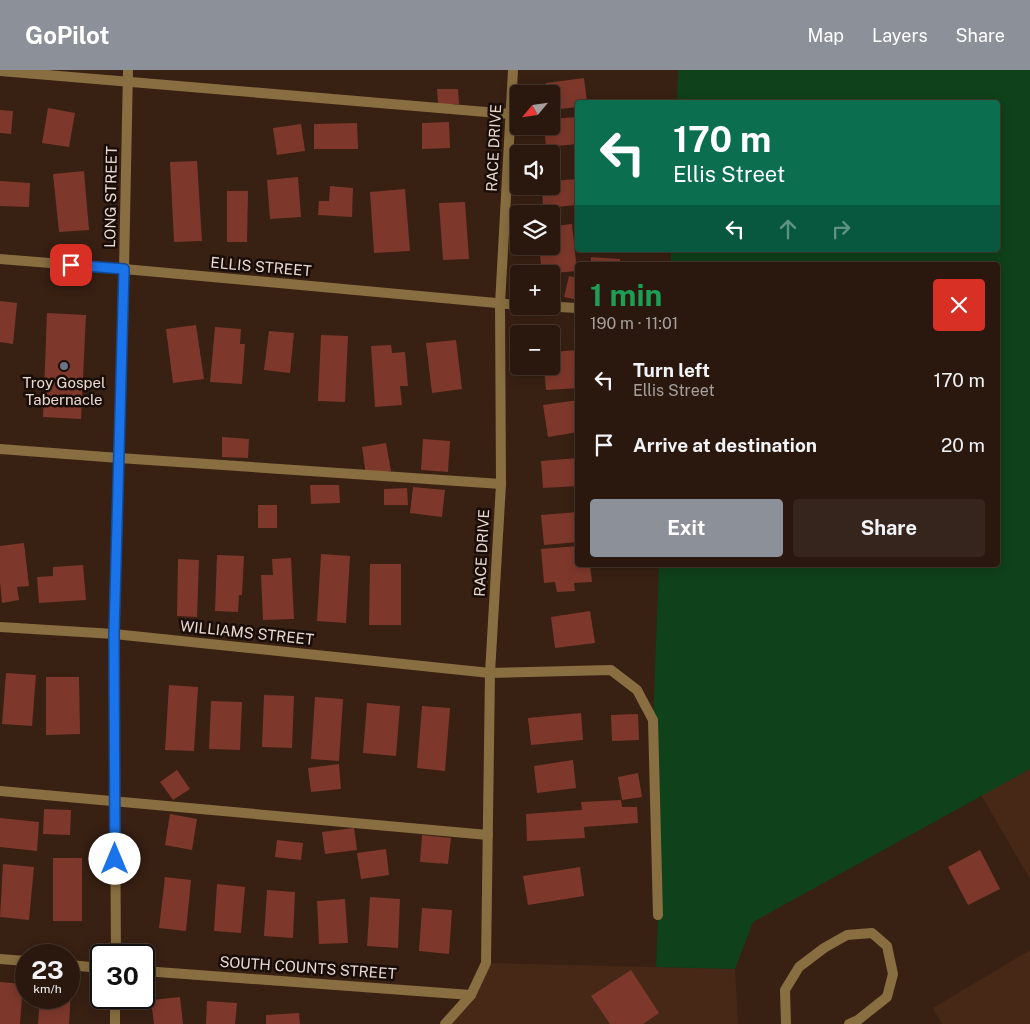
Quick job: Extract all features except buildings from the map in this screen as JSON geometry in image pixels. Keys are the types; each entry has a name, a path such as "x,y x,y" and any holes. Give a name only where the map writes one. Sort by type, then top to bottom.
{"street":[{"name":"LONG STREET","path":"116,944 114,634 128,70"},
{"name":"RACE DRIVE","path":"512,70 512,85"},
{"path":"0,71 510,114"},
{"name":"RACE DRIVE","path":"445,1024 471,995 486,963 490,673 501,484 500,304 510,131"},
{"name":"ELLIS STREET","path":"0,259 510,305"},
{"path":"560,307 575,308"},
{"path":"0,449 501,484"},
{"name":"WILLIAMS STREET","path":"0,627 114,634 490,673 611,670 637,690 653,720 658,915"},
{"path":"0,791 488,835"},
{"path":"786,1024 785,990 799,967 824,948 847,935 872,933 886,946 894,974 887,997 858,1020 849,1024"},
{"path":"0,959 15,960"},
{"name":"SOUTH COUNTS STREET","path":"155,972 471,995"},
{"path":"114,1024 115,1009"}],"shaded area":[{"path":"1030,769 1030,879 981,795"},
{"path":"1030,950 1030,1024 942,1024 933,1008"},
{"path":"486,963 735,969 738,1024 445,1024"}],"green space":[{"path":"678,70 1030,70 1030,769 753,922 735,969 656,967 658,915 653,720 659,567 1000,567 1000,262 671,262 671,252 1000,252 1000,100 677,100"}],"place":[{"name":"Troy Gospel Tabernacle","path":"64,366"}],"route":[{"path":"71,265 124,269 114,634 115,859"}]}
